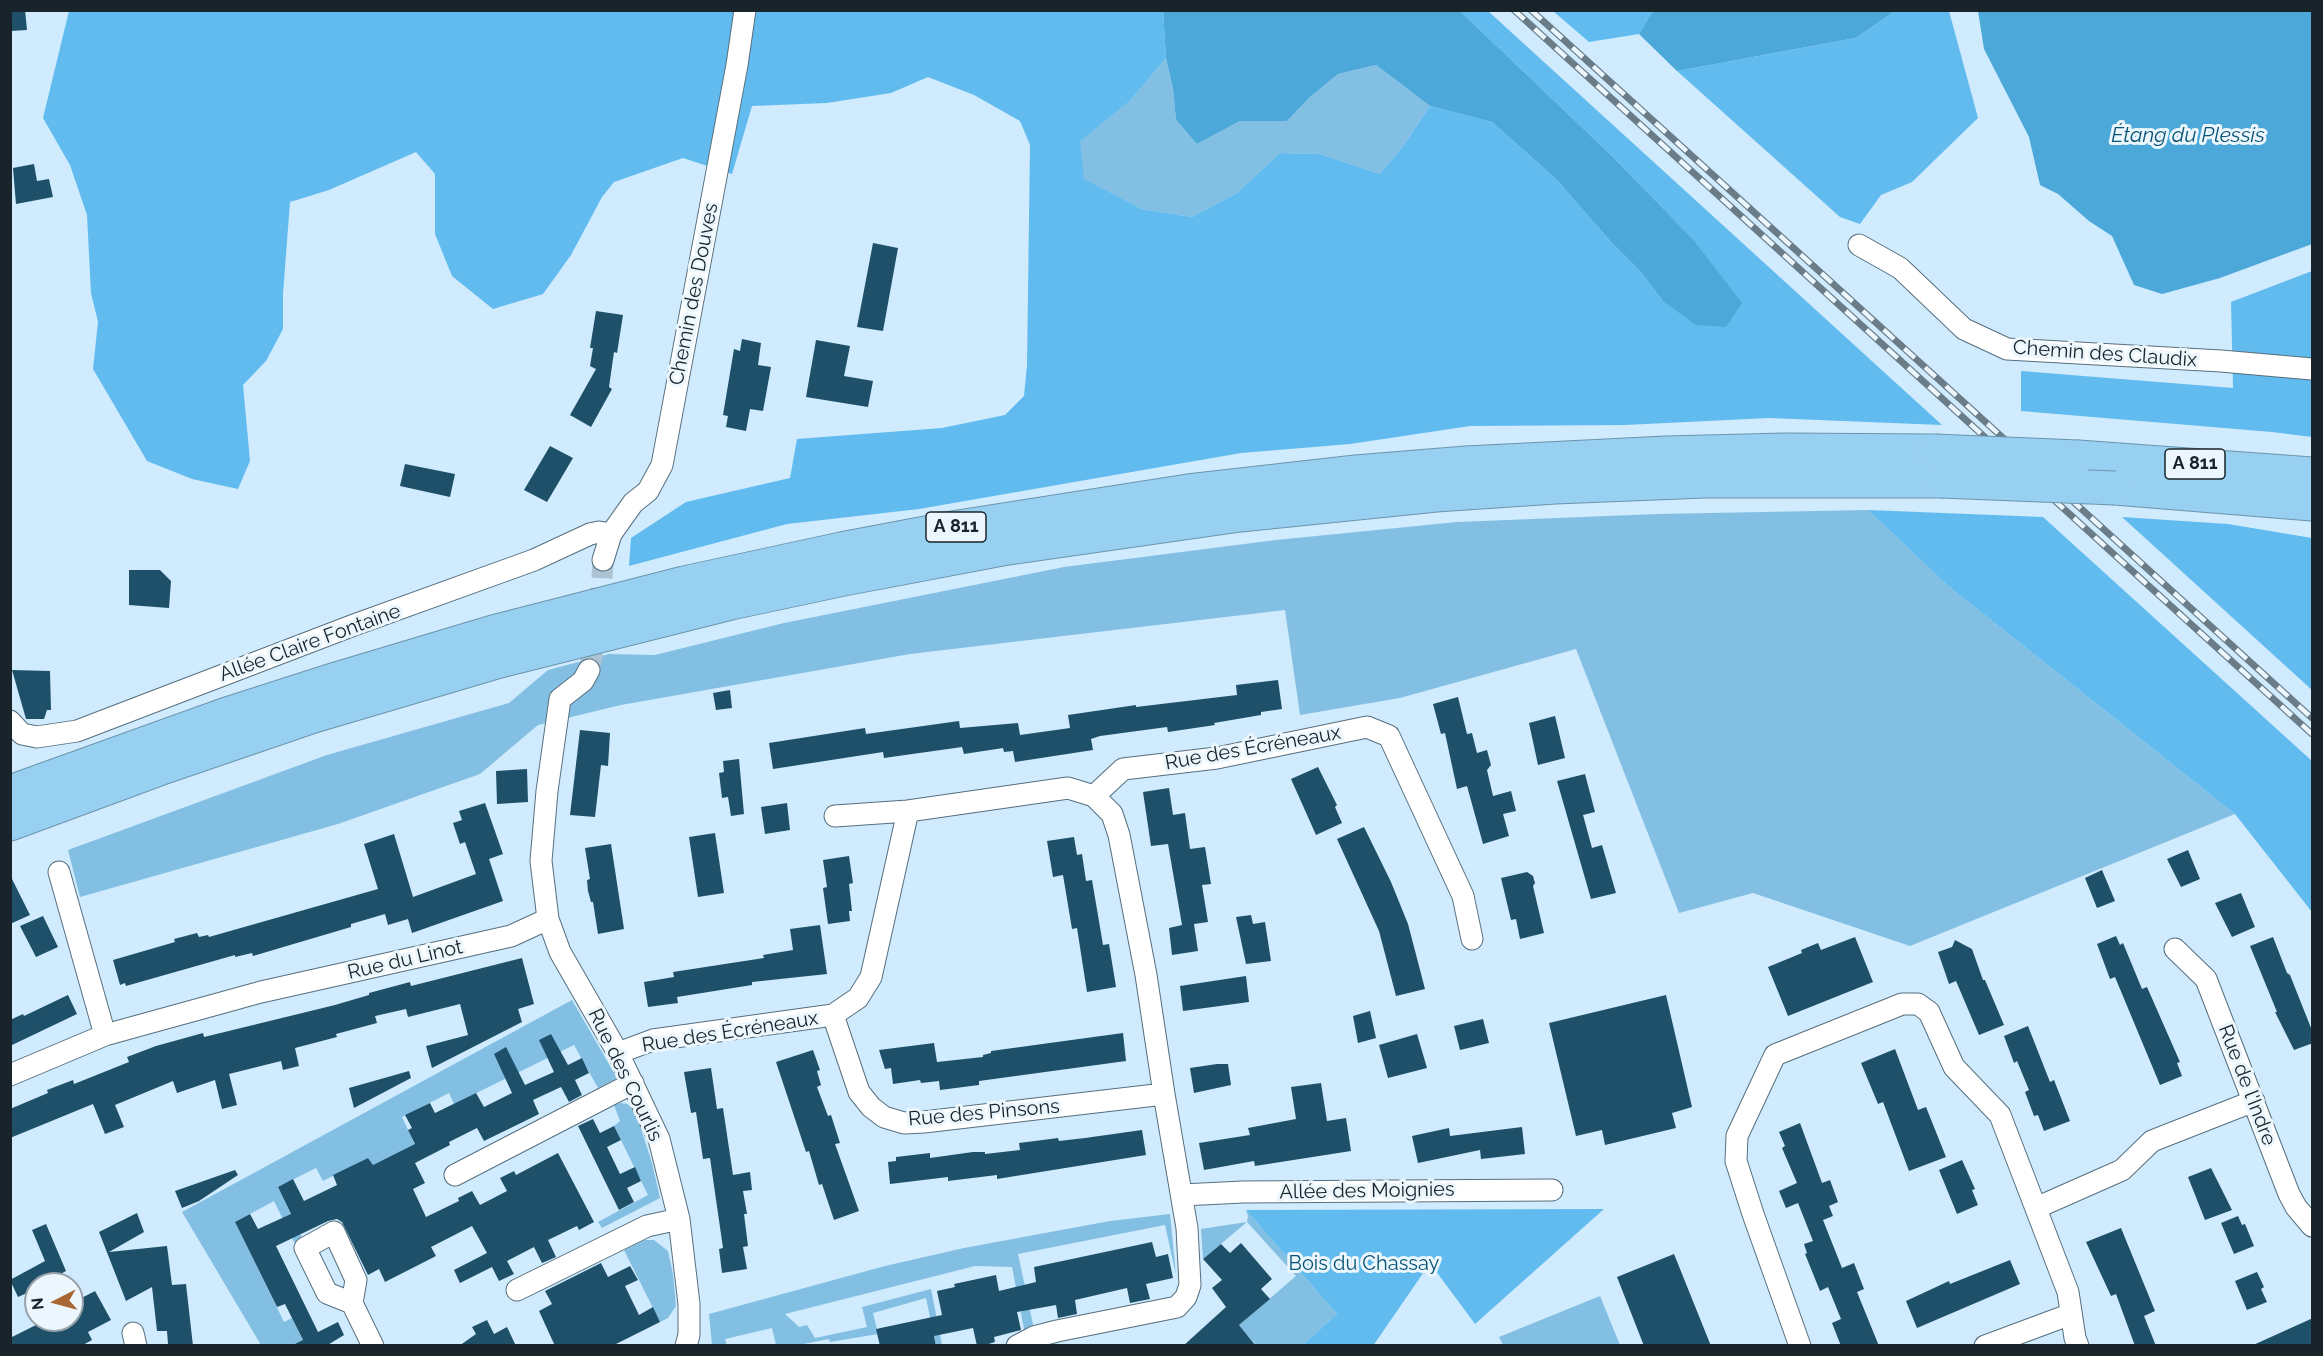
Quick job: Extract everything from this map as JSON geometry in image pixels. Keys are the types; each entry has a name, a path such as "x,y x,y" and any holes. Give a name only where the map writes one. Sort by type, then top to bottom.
{"highway":[{"name":"A 811","path":"10,792 234,712 333,680 493,632 695,580 952,528 1188,491 1356,472 1466,463 1666,453 1785,450 2115,488 2313,504"},
{"name":"A 811","path":"10,824 159,769 304,720 500,661 731,603 980,553 1209,519 1436,495 1555,487 1705,482 2078,457 2313,474"}],"street":[{"name":"Chemin des Douves","path":"603,560 611,534 633,503 648,491 662,465 737,65 745,10"},
{"name":"Chemin des Claudix","path":"1859,245 1900,268 1964,329 2007,350 2221,361 2313,369"},
{"name":"Allée Claire Fontaine","path":"10,721 22,734 37,737 77,731 354,625 534,560 590,534 599,532 611,534"},
{"path":"548,919 541,861 547,791 560,699 583,681 589,670"},
{"name":"Rue des Écréneaux","path":"1094,796 1123,769 1217,758 1367,727 1389,736 1462,896 1472,939"},
{"path":"835,816 908,811 1068,788 1094,796 1112,814 1119,835 1146,975 1187,1228 1190,1285 1186,1297 1177,1307 1057,1331 1034,1337 1017,1346"},
{"name":"Rue des Écréneaux","path":"618,1053 653,1040 834,1015 858,998 870,977 908,811"},
{"path":"59,872 105,1035"},
{"name":"Rue du Linot","path":"10,1075 105,1035 261,992 511,936 548,919"},
{"name":"Rue des Courlis","path":"548,919 560,952 618,1053 659,1139 679,1219 688,1304 689,1335 686,1346"},
{"name":"Rue de l'Indre","path":"2175,948 2206,979 2289,1194 2296,1207 2313,1226"},
{"path":"1800,1346 1736,1161 1737,1136 1775,1054 1902,1004 1918,1004 1929,1012 1954,1067 2000,1115 2068,1292 2078,1346"},
{"name":"Rue des Pinsons","path":"834,1015 859,1092 871,1107 884,1116 904,1123 1164,1094"},
{"path":"455,1175 633,1083"},
{"path":"2036,1208 2122,1170 2152,1141 2254,1101"},
{"name":"Allée des Moignies","path":"1182,1195 1243,1192 1552,1190"},
{"path":"517,1290 647,1226 679,1219"},
{"path":"352,1302 373,1346"},
{"path":"1985,1346 2071,1314"}],"shaded area":[{"path":"1166,58 1173,89 1176,120 1197,144 1240,121 1287,121 1310,97 1338,74 1376,65 1430,106 1404,145 1380,174 1320,154 1280,153 1237,193 1192,217 1142,209 1083,179 1079,141 1130,101"},
{"path":"1868,510 1947,585 2235,814 1910,946 1753,893 1679,913 1576,649 1400,698 1300,715 1285,610 910,654 621,705 538,725 480,774 338,824 80,897 68,850 327,755 509,703 548,670 609,654 655,655 784,623 1064,567 1276,540 1457,522 1658,514"},
{"path":"572,1000 617,1078 598,1088 574,1045 454,1104 449,1093 402,1117 415,1145 373,1165 368,1158 323,1181 316,1168 278,1187 302,1238 294,1242 274,1201 235,1222 284,1322 292,1318 305,1345 261,1345 182,1212"},
{"path":"628,1104 637,1116 660,1198 602,1228 598,1222 648,1195 614,1126 620,1121 614,1105"},
{"path":"1246,1210 1337,1314 1303,1345 1256,1345 1239,1325 1296,1276 1247,1222"},
{"path":"1170,1214 1176,1275 1165,1225 1018,1254 1034,1329 1024,1329 1012,1267 975,1266 785,1314 799,1327 807,1325 815,1338 867,1327 862,1307 931,1289 942,1345 936,1345 926,1298 873,1313 878,1334 830,1342 829,1339 798,1345 776,1345 772,1328 725,1339 727,1345 712,1345 709,1314 885,1266 964,1248 1110,1221"},
{"path":"1247,1222 1203,1259 1201,1229"},
{"path":"645,1240 654,1240 668,1251 673,1274 676,1306 668,1318 660,1322 624,1250"},
{"path":"1600,1296 1620,1345 1503,1345 1499,1337"}],"green space":[{"path":"69,11 1163,11 1166,58 1130,101 1080,141 1084,179 1142,209 1192,217 1237,193 1280,153 1320,154 1380,174 1404,145 1430,106 1492,122 1557,180 1611,242 1640,271 1663,301 1691,237 1613,157 1460,11 1488,11 1942,425 1769,418 1625,425 1470,426 1350,444 1241,453 919,509 787,524 629,566 631,538 686,502 790,478 797,439 942,428 1005,415 1024,396 1027,365 1030,145 1020,121 974,95 928,77 891,93 827,103 752,106 732,174 683,158 614,182 602,197 571,255 543,294 493,309 452,276 435,234 435,174 416,152 329,190 290,202 283,294 283,329 266,361 243,385 250,461 238,489 192,479 147,461 93,369 98,322 91,293 87,215 70,165 43,118"},
{"path":"1553,11 1654,11 1639,34 1589,42"},
{"path":"1895,11 1949,11 1978,118 1912,182 1881,195 1860,224 1840,217 1677,71 1856,38"},
{"path":"2312,271 2312,437 2021,411 2021,371 2233,388 2231,302"},
{"path":"1868,510 2043,517 2312,761 2312,912 2235,814 1947,585"},
{"path":"2122,517 2228,524 2312,538 2312,690"},
{"name":"Bois du Chassay","path":"1604,1209 1475,1324 1430,1263 1373,1346 1303,1345 1337,1314 1246,1210"}],"water":[{"path":"1654,10 1895,11 1856,38 1677,71 1639,34"},
{"path":"1163,11 1460,11 1613,157 1691,237 1742,303 1726,327 1696,325 1663,301 1640,271 1611,242 1557,180 1492,122 1430,106 1376,65 1338,74 1310,97 1287,121 1240,121 1197,144 1176,120 1173,89 1166,58"},
{"name":"Étang du Plessis","path":"1978,11 2312,11 2312,244 2220,278 2162,294 2134,285 2112,236 2089,221 2058,194 2040,185 2029,137 1984,49"}],"building":[{"path":"10,10 25,10 27,30 10,31"},
{"path":"34,164 37,181 49,179 53,197 16,204 13,168"},
{"path":"873,243 898,248 883,331 857,327"},
{"path":"596,311 623,315 617,353 614,352 609,387 612,389 591,427 570,415 596,369 590,366 593,348 590,348"},
{"path":"742,339 761,343 758,365 771,367 763,411 750,409 746,431 726,427 728,416 723,415 734,349 740,351"},
{"path":"816,340 850,346 844,376 873,381 868,407 806,397"},
{"path":"550,446 573,458 547,502 524,490"},
{"path":"405,464 455,474 450,497 400,486"},
{"path":"129,570 160,570 171,581 169,608 129,605"},
{"path":"12,670 50,671 51,710 47,710 44,719 26,719"},
{"path":"1278,680 1282,709 1214,723 1215,725 1168,732 1167,727 1100,736 1091,739 1093,750 1015,762 1013,751 1004,752 1003,748 964,754 962,747 884,758 883,752 773,769 769,743 865,728 866,734 959,721 960,728 1018,723 1020,735 1070,728 1068,715 1136,705 1136,707 1237,695 1236,685"},
{"path":"730,690 732,708 716,710 713,693"},
{"path":"1458,697 1467,734 1472,733 1477,753 1487,750 1491,765 1487,770 1493,796 1511,791 1516,811 1503,814 1509,836 1483,844 1467,786 1457,789 1445,733 1441,734 1433,704"},
{"path":"1555,716 1565,758 1538,765 1529,723"},
{"path":"580,730 610,733 608,766 601,765 595,817 570,815"},
{"path":"739,759 744,814 731,816 728,797 722,798 719,773 724,772 723,761"},
{"path":"1318,767 1337,805 1335,807 1342,823 1316,835 1291,779"},
{"path":"527,769 528,802 497,804 496,771"},
{"path":"1585,774 1595,812 1583,815 1592,848 1602,845 1616,893 1591,899 1557,781"},
{"path":"1169,788 1173,815 1185,813 1190,849 1205,847 1211,884 1202,885 1208,922 1194,924 1198,951 1172,955 1169,928 1182,925 1168,844 1151,846 1143,792"},
{"path":"485,803 503,854 489,859 503,901 412,933 408,919 388,925 385,914 351,924 351,927 253,956 252,953 235,957 235,955 126,986 125,983 120,985 113,960 175,942 174,939 197,933 199,937 208,935 209,937 378,889 364,844 394,834 413,897 476,874 465,842 460,844 453,823 462,820 459,811"},
{"path":"787,803 790,830 765,834 761,807"},
{"path":"1364,827 1391,882 1408,924 1425,989 1396,996 1379,931 1337,839"},
{"path":"715,833 724,893 698,897 689,837"},
{"path":"1074,837 1077,855 1082,854 1086,881 1092,880 1103,945 1109,944 1116,987 1087,992 1077,928 1072,929 1063,875 1053,877 1047,841"},
{"path":"611,844 624,929 598,934 593,902 591,902 588,891 587,880 590,879 585,848"},
{"path":"2188,850 2200,879 2181,887 2167,859"},
{"path":"849,856 853,883 849,884 852,911 849,911 850,921 828,924 823,888 827,887 823,860"},
{"path":"2102,870 2115,901 2097,908 2085,878"},
{"path":"1527,872 1533,876 1535,883 1533,886 1544,933 1520,939 1516,919 1511,920 1501,878"},
{"path":"10,875 30,915 10,924"},
{"path":"2241,893 2255,927 2232,937 2215,903"},
{"path":"1251,915 1253,924 1265,922 1271,961 1246,964 1236,917"},
{"path":"43,916 58,947 36,957 20,926"},
{"path":"820,925 827,974 752,982 752,985 677,997 678,1003 648,1007 644,982 674,977 673,972 764,958 763,955 793,950 790,929"},
{"path":"2116,936 2120,945 2123,943 2142,989 2147,987 2180,1062 2177,1063 2182,1076 2160,1085 2115,977 2110,979 2097,944"},
{"path":"1855,937 1873,982 1788,1016 1768,967 1802,953 1801,950 1818,943 1821,950"},
{"path":"2273,937 2313,1033 2313,1043 2294,1050 2275,1012 2277,1012 2250,946"},
{"path":"1955,940 1972,949 1983,980 1985,980 2004,1025 1979,1035 1956,981 1949,984 1938,952 1952,947"},
{"path":"522,958 534,1004 518,1009 522,1022 432,1068 426,1046 468,1035 460,1004 408,1017 406,1009 375,1016 377,1023 295,1048 299,1066 283,1070 281,1061 229,1074 237,1105 222,1109 215,1080 177,1093 173,1081 115,1105 124,1127 105,1134 93,1104 10,1138 10,1109 48,1093 47,1090 73,1080 74,1084 129,1062 127,1057 156,1046 203,1033 204,1037 335,1005 410,982 411,986"},
{"path":"1246,976 1249,1002 1183,1011 1180,986"},
{"path":"68,995 77,1014 10,1046 10,1020 23,1014 24,1016"},
{"path":"1666,995 1692,1107 1672,1113 1676,1128 1605,1145 1602,1130 1576,1136 1549,1023"},
{"path":"1370,1011 1376,1038 1358,1043 1353,1016"},
{"path":"1483,1019 1489,1043 1460,1050 1454,1026"},
{"path":"2028,1026 2050,1082 2054,1080 2070,1121 2044,1131 2038,1115 2034,1116 2025,1092 2029,1090 2017,1061 2014,1063 2004,1036"},
{"path":"1123,1033 1126,1061 979,1081 979,1085 940,1090 939,1081 921,1083 920,1080 893,1084 891,1068 885,1069 879,1050 934,1043 937,1062 983,1057 991,1051"},
{"path":"551,1034 568,1065 582,1058 589,1073 575,1080 582,1095 569,1102 561,1087 533,1100 539,1114 525,1121 484,1141 477,1128 449,1142 450,1145 415,1163 425,1183 413,1189 426,1217 459,1201 458,1198 472,1191 480,1205 507,1191 500,1178 514,1171 516,1175 558,1153 594,1222 579,1230 577,1226 548,1240 556,1257 542,1263 534,1247 507,1261 514,1274 499,1281 492,1267 460,1283 454,1270 487,1253 472,1226 431,1247 436,1256 385,1282 379,1269 368,1275 342,1222 337,1219 328,1221 276,1246 318,1332 338,1322 344,1335 326,1346 291,1346 303,1340 285,1304 277,1307 235,1222 250,1214 258,1229 291,1214 278,1187 293,1179 304,1201 337,1185 333,1175 368,1158 373,1165 415,1144 408,1130 412,1128 405,1115 430,1103 435,1113 476,1093 484,1107 512,1093 494,1054 506,1047 525,1085 554,1072 539,1040"},
{"path":"1417,1034 1427,1068 1388,1078 1379,1045"},
{"path":"1895,1049 1918,1110 1926,1107 1946,1157 1909,1171 1883,1102 1878,1104 1861,1063"},
{"path":"813,1050 820,1070 817,1071 821,1085 817,1087 828,1116 831,1115 840,1143 835,1144 859,1211 834,1220 822,1184 819,1185 809,1151 806,1152 776,1062"},
{"path":"1228,1064 1231,1085 1194,1093 1190,1068"},
{"path":"711,1068 717,1109 723,1108 733,1175 750,1172 752,1190 743,1191 747,1214 744,1214 748,1246 743,1247 747,1269 722,1273 719,1249 723,1248 710,1158 703,1159 696,1112 691,1113 684,1072"},
{"path":"409,1071 411,1078 354,1108 349,1088"},
{"path":"1321,1083 1327,1121 1346,1118 1351,1151 1255,1166 1254,1161 1204,1170 1199,1143 1250,1135 1248,1128 1296,1119 1291,1087"},
{"path":"593,1119 600,1133 614,1126 621,1140 607,1147 620,1174 635,1167 641,1181 627,1188 634,1202 619,1210 578,1126"},
{"path":"1800,1123 1822,1183 1830,1180 1838,1202 1829,1206 1833,1216 1823,1220 1842,1268 1854,1263 1864,1289 1857,1292 1879,1346 1841,1346 1832,1323 1841,1319 1828,1287 1820,1291 1805,1254 1807,1253 1804,1244 1813,1241 1798,1203 1786,1208 1779,1191 1797,1183 1782,1148 1785,1146 1779,1132"},
{"path":"1522,1127 1525,1154 1481,1159 1480,1150 1418,1163 1412,1136 1449,1128 1450,1136"},
{"path":"1142,1130 1146,1155 997,1179 997,1175 948,1181 948,1177 890,1184 888,1162 896,1161 896,1157 930,1153 930,1158 973,1152 985,1152 985,1154 1020,1150 1019,1143 1058,1138 1059,1141"},
{"path":"1962,1160 1975,1189 1972,1190 1978,1205 1957,1214 1939,1170"},
{"path":"2211,1168 2232,1210 2205,1220 2188,1177"},
{"path":"235,1170 238,1175 199,1201 182,1208 175,1191"},
{"path":"137,1213 144,1232 109,1252 167,1246 172,1285 186,1284 193,1346 168,1344 167,1331 157,1331 152,1287 126,1301 99,1232"},
{"path":"2238,1216 2242,1225 2245,1224 2254,1246 2234,1254 2221,1223"},
{"path":"46,1224 66,1271 25,1272 45,1261 32,1230"},
{"path":"2121,1228 2155,1311 2144,1316 2156,1346 2135,1346 2116,1294 2111,1296 2086,1242"},
{"path":"1152,1242 1156,1257 1168,1254 1173,1278 1146,1284 1150,1299 1130,1303 1127,1288 1075,1300 1077,1314 1058,1318 1056,1305 1017,1312 1021,1330 994,1337 995,1342 982,1346 977,1346 973,1328 934,1336 936,1346 880,1346 876,1329 942,1315 937,1291 955,1287 954,1284 996,1275 999,1291 1036,1282 1034,1267"},
{"path":"1241,1243 1272,1279 1261,1289 1270,1299 1239,1325 1256,1346 1183,1346 1226,1307 1212,1288 1222,1280 1203,1259 1221,1244 1230,1253"},
{"path":"1674,1254 1711,1346 1644,1346 1617,1277"},
{"path":"2010,1260 2020,1284 1917,1328 1906,1301 1949,1281 1950,1284"},
{"path":"601,1263 608,1277 630,1266 638,1280 625,1286 639,1315 653,1307 660,1322 612,1346 555,1346 539,1311 552,1304 545,1291"},
{"path":"24,1272 24,1294 18,1297 10,1280"},
{"path":"2257,1272 2264,1287 2261,1289 2267,1302 2247,1310 2235,1281"},
{"path":"95,1291 111,1320 88,1332 92,1340 81,1346 10,1346 10,1338 24,1331 84,1332 84,1297"},
{"path":"2313,1318 2313,1346 2251,1346"},
{"path":"487,1320 494,1334 507,1327 516,1346 459,1346 476,1334 472,1327"}],"tunnel":[{"path":"589,670 600,615 603,560"}],"railway":[{"path":"1514,10 2312,734"},
{"path":"1531,10 2312,718"}]}
